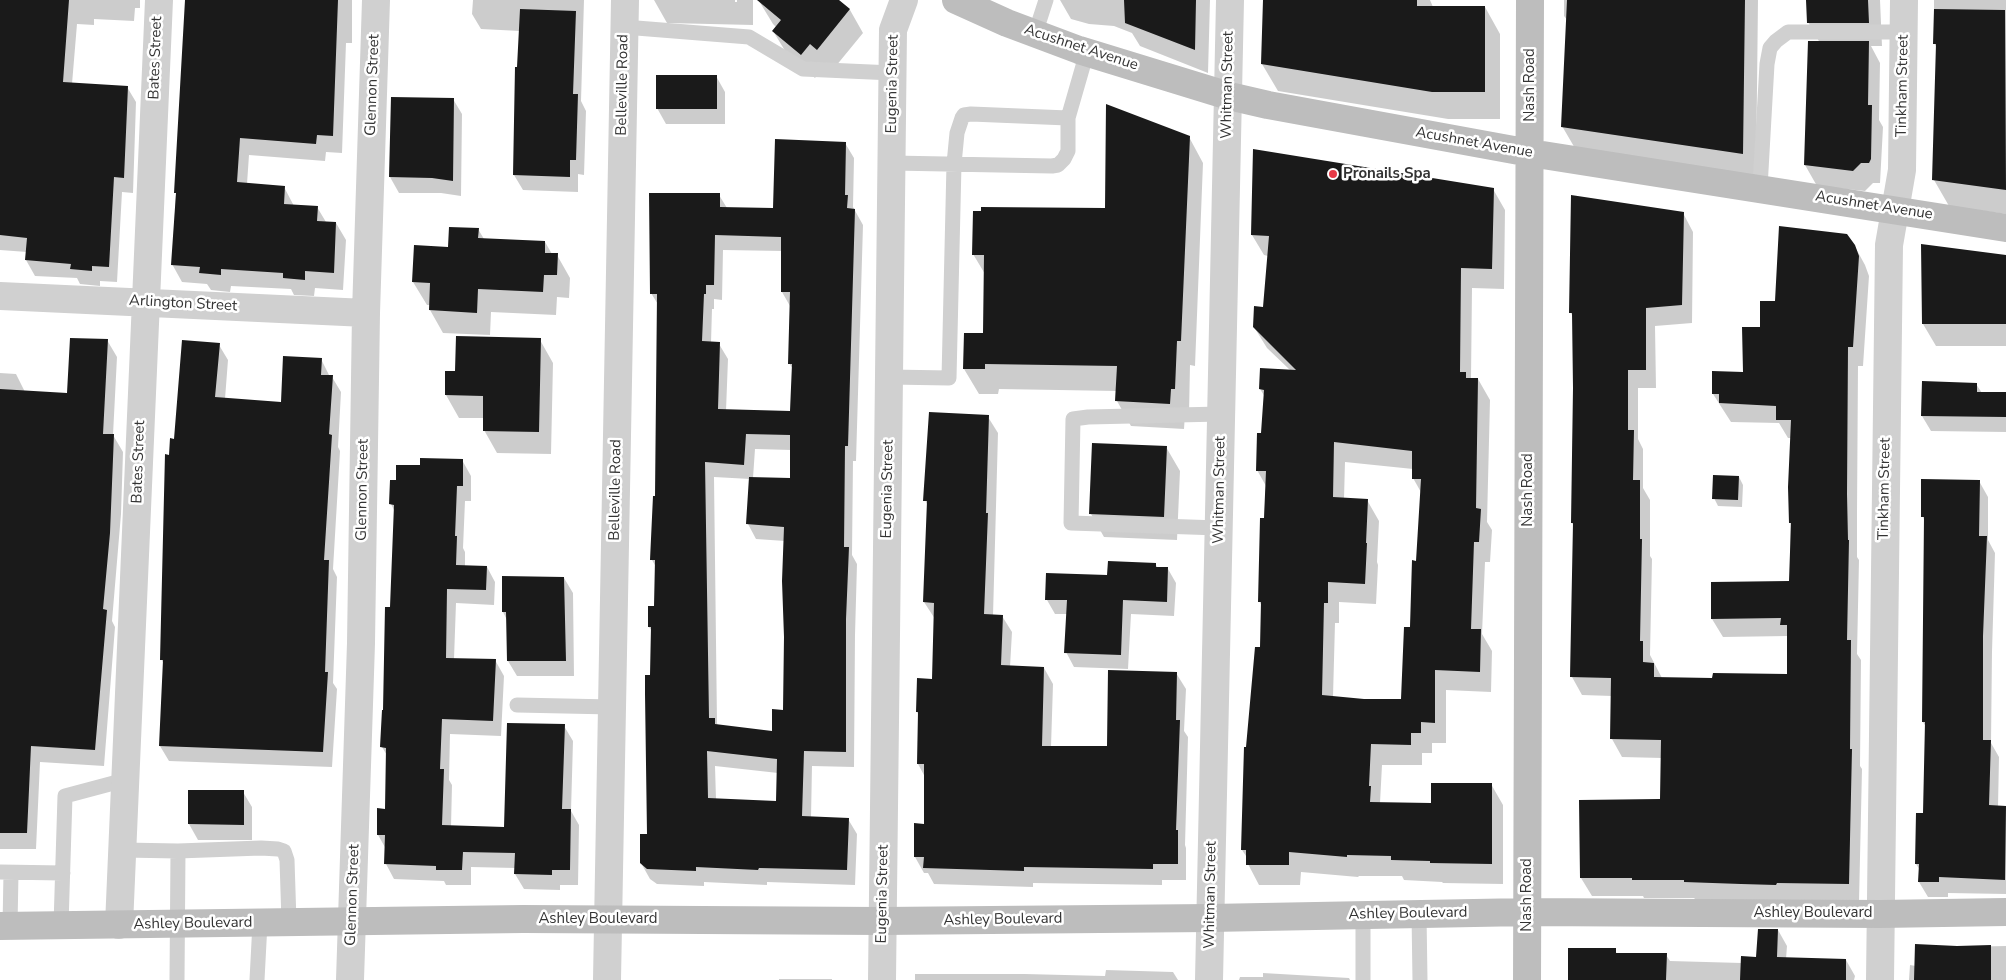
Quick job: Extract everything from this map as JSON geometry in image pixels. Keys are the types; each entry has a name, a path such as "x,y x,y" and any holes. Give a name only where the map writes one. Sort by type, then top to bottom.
{"main road":[{"name":"Acushnet Avenue","path":"956,0 1035,34 1087,52 1229,96 1313,115 1530,153 1896,209 2006,228"},
{"name":"Nash Road","path":"1526,980 1530,0"},
{"name":"Ashley Boulevard","path":"5,926 609,918 882,921 1210,918 1527,912 1880,914 2006,912"}],"street":[{"name":"Bates Street","path":"119,925 159,0"},
{"name":"Glennon Street","path":"350,980 360,643 366,313 376,0"},
{"name":"Belleville Road","path":"607,980 625,0"},
{"name":"Eugenia Street","path":"882,980 893,30 904,0"},
{"name":"Whitman Street","path":"1209,980 1230,0"},
{"name":"Tinkham Street","path":"1880,980 1889,245 1902,170 1904,0"},
{"name":"Arlington Street","path":"0,296 366,313"}],"lane":[{"path":"1035,34 1046,0"},
{"path":"624,27 749,37 803,69 893,73"},
{"path":"1760,188 1767,64 1770,48 1776,40 1788,32 1904,32"},
{"path":"892,163 1058,165 1068,152 1068,118 1087,52"},
{"path":"890,377 949,378 954,164 957,133 964,115 1068,118"},
{"path":"1219,528 1071,523 1073,419 1222,414"},
{"path":"516,705 612,707"},
{"path":"61,925 65,796 125,780"},
{"path":"123,850 178,851 261,848 284,851 288,860 289,922"},
{"path":"177,980 178,851"},
{"path":"5,926 5,872 63,873"},
{"path":"1419,914 1420,980"},
{"path":"1363,915 1363,980"},
{"path":"257,980 260,923"}],"building":[{"path":"0,0 69,0 63,82 128,86 124,178 114,177 109,267 92,266 92,271 70,269 71,264 25,260 27,238 0,235"},
{"path":"185,0 338,0 333,136 317,135 316,144 240,138 237,182 285,186 284,204 318,206 317,221 336,222 334,273 305,271 305,280 283,278 283,273 221,269 221,275 199,273 200,267 171,265"},
{"path":"757,0 839,0 850,9 817,50 810,44 801,55 772,31 781,20"},
{"path":"1124,0 1196,0 1195,50 1125,23"},
{"path":"1263,0 1417,0 1417,6 1485,6 1485,92 1432,92 1261,64"},
{"path":"1567,0 1745,0 1743,154 1561,127"},
{"path":"1806,0 1868,0 1869,23 1807,23"},
{"path":"520,9 576,11 573,94 578,94 576,160 570,160 570,177 513,175 515,67 517,67"},
{"path":"1934,9 2005,10 2006,190 1932,180 1936,44 1933,44"},
{"path":"1808,41 1869,41 1868,105 1872,105 1871,159 1869,163 1861,163 1853,171 1804,165"},
{"path":"656,75 717,75 717,109 656,109"},
{"path":"391,97 454,98 453,181 432,178 389,177"},
{"path":"1106,104 1190,136 1181,341 1177,341 1175,389 1171,389 1170,404 1115,401 1117,366 985,364 985,369 963,369 964,333 983,333 984,255 972,255 973,211 981,211 981,207 1105,208"},
{"path":"775,139 846,142 845,195 848,195 847,208 855,209 848,446 845,446 844,547 849,547 846,619 846,752 804,751 802,816 849,818 847,870 759,868 758,870 696,867 696,871 647,869 640,863 640,834 647,834 645,675 650,675 651,627 648,627 648,606 654,606 655,560 650,560 653,496 655,496 657,294 650,294 649,193 720,193 720,207 773,208","holes":["715,235 781,237 781,292 790,292 788,364 792,364 790,411 718,409 720,342 702,341 704,294 706,294 706,285 714,285","746,434 790,435 790,478 749,477 746,524 784,527 782,581 784,637 783,710 772,709 772,731 715,724 715,718 709,718 705,462 744,465","707,751 777,759 776,801 708,798"]},
{"path":"1253,149 1494,188 1492,269 1461,268 1460,372 1466,372 1466,378 1478,378 1476,508 1481,509 1479,542 1474,542 1471,629 1481,629 1480,672 1435,670 1435,723 1421,722 1421,733 1411,733 1411,745 1371,744 1369,786 1371,786 1370,802 1431,803 1431,783 1492,783 1492,864 1430,863 1430,861 1391,860 1391,856 1347,855 1347,857 1289,852 1289,865 1246,865 1246,850 1241,850 1244,747 1246,747 1255,647 1260,647 1261,602 1258,602 1260,518 1264,518 1266,471 1256,471 1257,433 1261,433 1264,390 1259,389 1260,368 1296,370 1253,327 1254,306 1263,307 1269,236 1251,235","holes":["1334,442 1412,451 1412,479 1421,479 1416,561 1412,560 1410,627 1404,627 1401,699 1364,699 1322,695 1324,603 1328,603 1328,582 1365,584 1367,543 1368,499 1333,497"]},
{"path":"1571,195 1684,212 1682,305 1646,308 1646,370 1628,370 1628,430 1634,430 1633,480 1640,480 1640,539 1642,539 1640,641 1643,641 1643,662 1654,663 1654,677 1712,678 1713,673 1787,674 1787,625 1780,625 1781,618 1711,619 1711,582 1789,581 1791,523 1789,523 1788,487 1791,420 1776,420 1776,406 1719,403 1719,394 1712,394 1712,371 1743,372 1742,327 1760,327 1760,301 1775,301 1779,226 1847,234 1855,245 1859,256 1853,347 1848,347 1847,494 1849,540 1847,640 1851,640 1850,749 1852,749 1849,884 1777,883 1776,885 1684,882 1684,880 1632,880 1632,878 1580,878 1579,800 1660,799 1661,740 1610,739 1611,678 1570,677 1573,523 1571,523 1572,313 1569,313"},
{"path":"449,227 479,228 478,238 545,241 545,253 558,253 557,275 544,275 543,292 478,289 477,313 429,310 430,283 412,282 414,245 448,247"},
{"path":"1921,244 2006,255 2006,324 1922,324"},
{"path":"456,336 541,338 539,432 483,431 483,396 445,395 445,371 455,371"},
{"path":"70,338 108,339 103,434 114,434 110,533 103,609 107,610 95,750 31,746 27,833 0,833 0,389 67,393"},
{"path":"182,340 220,343 215,397 281,402 283,356 322,358 321,375 333,375 329,434 332,435 324,560 329,560 325,672 328,672 323,752 159,746 163,660 160,660 165,454 169,455 170,438 174,439"},
{"path":"1922,381 1977,383 1977,392 2006,392 2006,417 1921,416"},
{"path":"929,412 989,415 984,614 1003,615 1001,665 1044,667 1042,746 1107,746 1108,670 1177,672 1176,720 1180,720 1176,830 1178,830 1178,864 1153,864 1153,869 1024,867 1024,871 923,868 924,857 914,857 914,823 924,824 924,764 917,764 917,678 932,679 934,603 923,602 927,501 923,501"},
{"path":"1092,443 1167,446 1164,517 1089,514"},
{"path":"420,458 463,459 463,486 457,486 456,565 487,566 486,590 447,589 446,658 496,659 493,721 442,719 440,769 444,769 442,825 504,827 507,723 565,724 562,809 571,809 570,870 552,870 552,875 514,874 515,853 463,852 462,870 436,870 436,866 384,864 385,835 377,835 377,808 385,809 386,748 380,747 383,710 385,607 390,607 394,505 389,504 390,480 396,480 396,465 420,465"},
{"path":"1713,475 1739,476 1738,500 1712,499"},
{"path":"1921,479 1980,480 1979,536 1987,536 1983,636 1983,740 1991,740 1989,805 2006,806 2005,880 1939,877 1939,882 1918,882 1919,864 1915,864 1916,813 1923,813 1925,722 1922,722 1924,517 1921,517"},
{"path":"1108,561 1156,563 1156,567 1168,567 1167,602 1123,600 1121,655 1064,653 1067,600 1045,600 1046,573 1107,575"},
{"path":"502,576 564,577 566,661 507,661 506,612 502,612"},
{"path":"188,790 244,790 244,825 188,824"},
{"path":"1758,929 1778,929 1777,957 1846,959 1846,980 1740,980 1741,956 1756,957"},
{"path":"1915,944 1991,945 1991,980 1914,980"},
{"path":"1568,948 1616,948 1616,953 1667,953 1666,980 1568,980"}],"place":[{"name":"Pronails Spa","path":"1333,174"}]}
